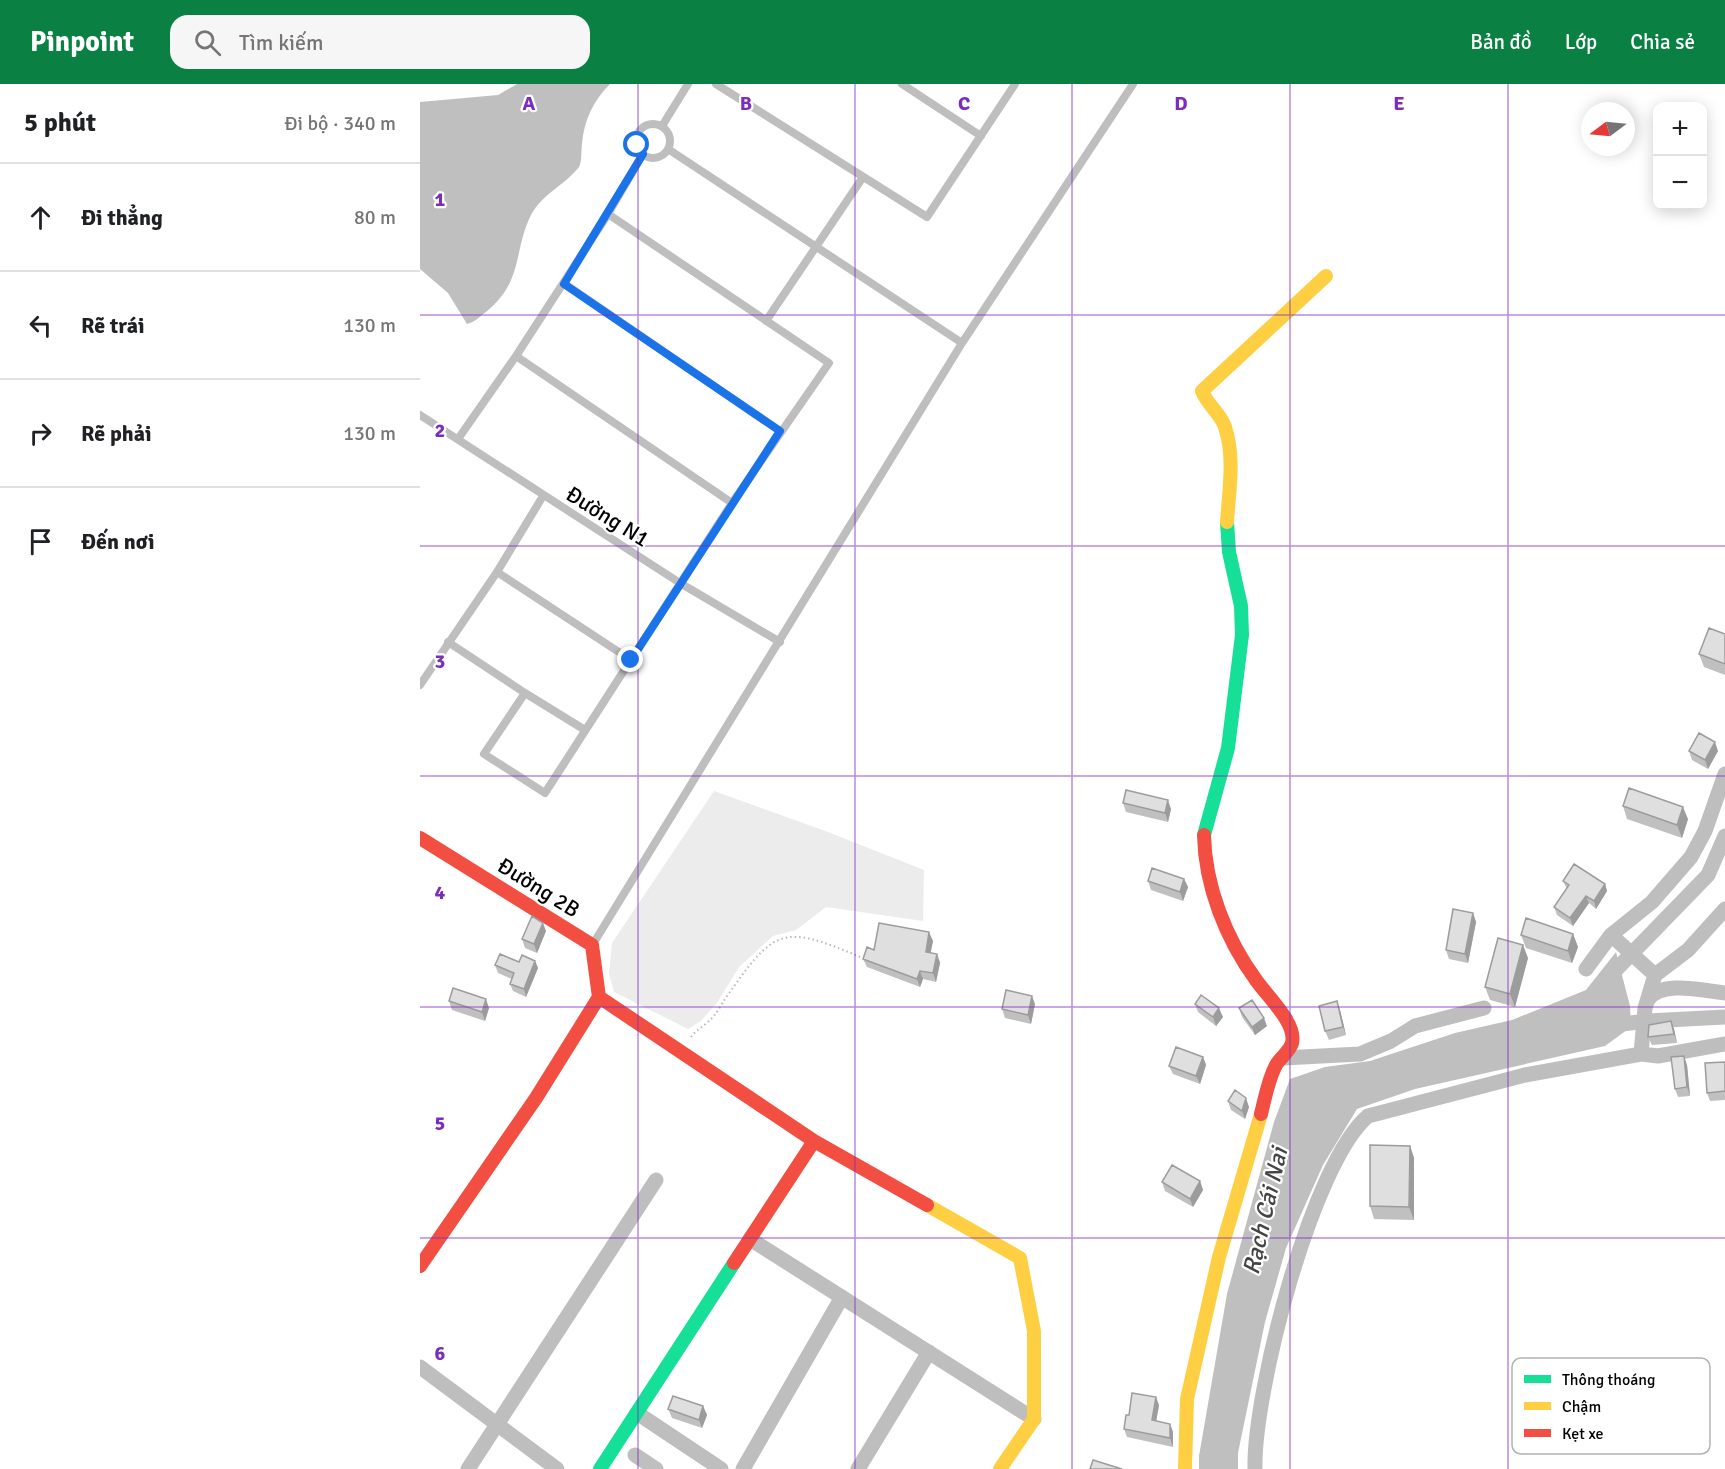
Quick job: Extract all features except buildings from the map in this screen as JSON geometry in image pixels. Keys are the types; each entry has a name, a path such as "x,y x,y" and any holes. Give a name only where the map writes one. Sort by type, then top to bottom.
{"street":[{"path":"1185,1469 1187,1399 1219,1257 1270,1081 1276,1065 1292,1043 1289,1023 1256,981 1239,953 1211,890 1205,862 1204,834 1208,812 1224,766 1236,683 1241,607 1227,537 1230,456 1228,438 1215,407 1206,401 1202,391 1326,276"},
{"path":"1586,969 1614,937 1652,902 1691,857 1705,831 1725,774"},
{"name":"Đường 2B","path":"420,838 592,945 599,997"},
{"path":"1641,1054 1652,972 1688,950 1725,909"},
{"path":"1614,937 1652,972"},
{"path":"1646,1005 1650,996 1668,989 1725,993"},
{"path":"420,1266 536,1098 599,997 814,1141 1020,1258 1034,1330 1034,1419 1000,1469"},
{"path":"1283,1058 1360,1054 1391,1041 1415,1026 1484,1008"},
{"path":"1255,1469 1257,1425 1278,1325 1294,1269 1325,1180 1355,1127 1368,1116 1525,1075 1641,1054 1658,1056 1725,1044"},
{"path":"600,1469 814,1141"},
{"path":"468,1469 656,1180"},
{"path":"750,1239 1034,1419"},
{"path":"743,1469 842,1297"},
{"path":"858,1469 929,1352"},
{"path":"420,1367 496,1426 557,1469"},
{"path":"637,1413 721,1469"}],"lane":[{"path":"662,126 688,84"},
{"path":"716,84 927,218 1015,84"},
{"path":"902,84 981,136"},
{"path":"592,945 962,344 1133,84"},
{"path":"651,124 662,126 669,134 668,149 657,157 643,154 637,145 641,129 651,124"},
{"path":"668,149 962,344"},
{"path":"458,439 564,284 643,154"},
{"path":"766,321 863,177"},
{"path":"525,693 484,754 546,794 732,503 829,363 608,214"},
{"path":"564,284 780,431"},
{"path":"516,356 732,503"},
{"name":"Đường N1","path":"420,415 680,583 780,642"},
{"path":"420,685 497,572 543,496"},
{"path":"497,572 631,660"},
{"path":"448,642 585,730"}],"path":[{"path":"681,1052 694,1033 712,1018 747,966 774,942 792,935 815,938 860,957"}],"shaded area":[{"path":"714,791 924,870 923,921 826,907 796,930 773,936 739,967 717,1003 701,1021 688,1029 614,992 609,974 612,943"}],"water":[{"path":"517,84 610,84 594,104 587,119 579,167 541,201 531,215 507,289 486,312 467,324 448,293 420,269 420,102 498,95"},
{"name":"Rạch Cái Nai","path":"1616,952 1630,1006 1631,1027 1605,1046 1415,1089 1357,1109 1323,1165 1286,1248 1265,1322 1238,1453 1238,1469 1199,1469 1199,1456 1227,1294 1274,1122 1290,1079 1325,1067 1370,1061 1455,1033 1512,1020 1586,990"}],"waterway":[{"path":"1606,980 1708,875 1725,836"},
{"path":"1613,1025 1725,1017"},
{"path":"635,1455 656,1469"}],"traffic: fast":[{"path":"1204,835 1228,748 1242,635 1241,606 1229,552 1227,522"},
{"path":"600,1469 734,1263"}],"traffic: slow":[{"path":"1227,522 1230,474 1228,438 1223,422 1202,391 1326,276"},
{"path":"1185,1469 1187,1399 1219,1257 1261,1114"},
{"path":"927,1205 1020,1258 1034,1331 1034,1419 1000,1469"}],"traffic: jam":[{"path":"1204,835 1208,873 1227,930 1245,964 1285,1018 1292,1035 1291,1046 1276,1065 1271,1077 1261,1114"},
{"path":"420,838 592,945 599,997"},
{"path":"599,997 814,1141 927,1205"},
{"path":"420,1266 536,1098 599,997"},
{"path":"734,1263 814,1141"}],"route":[{"path":"631,660 780,431 564,284 643,154 637,145"}]}
